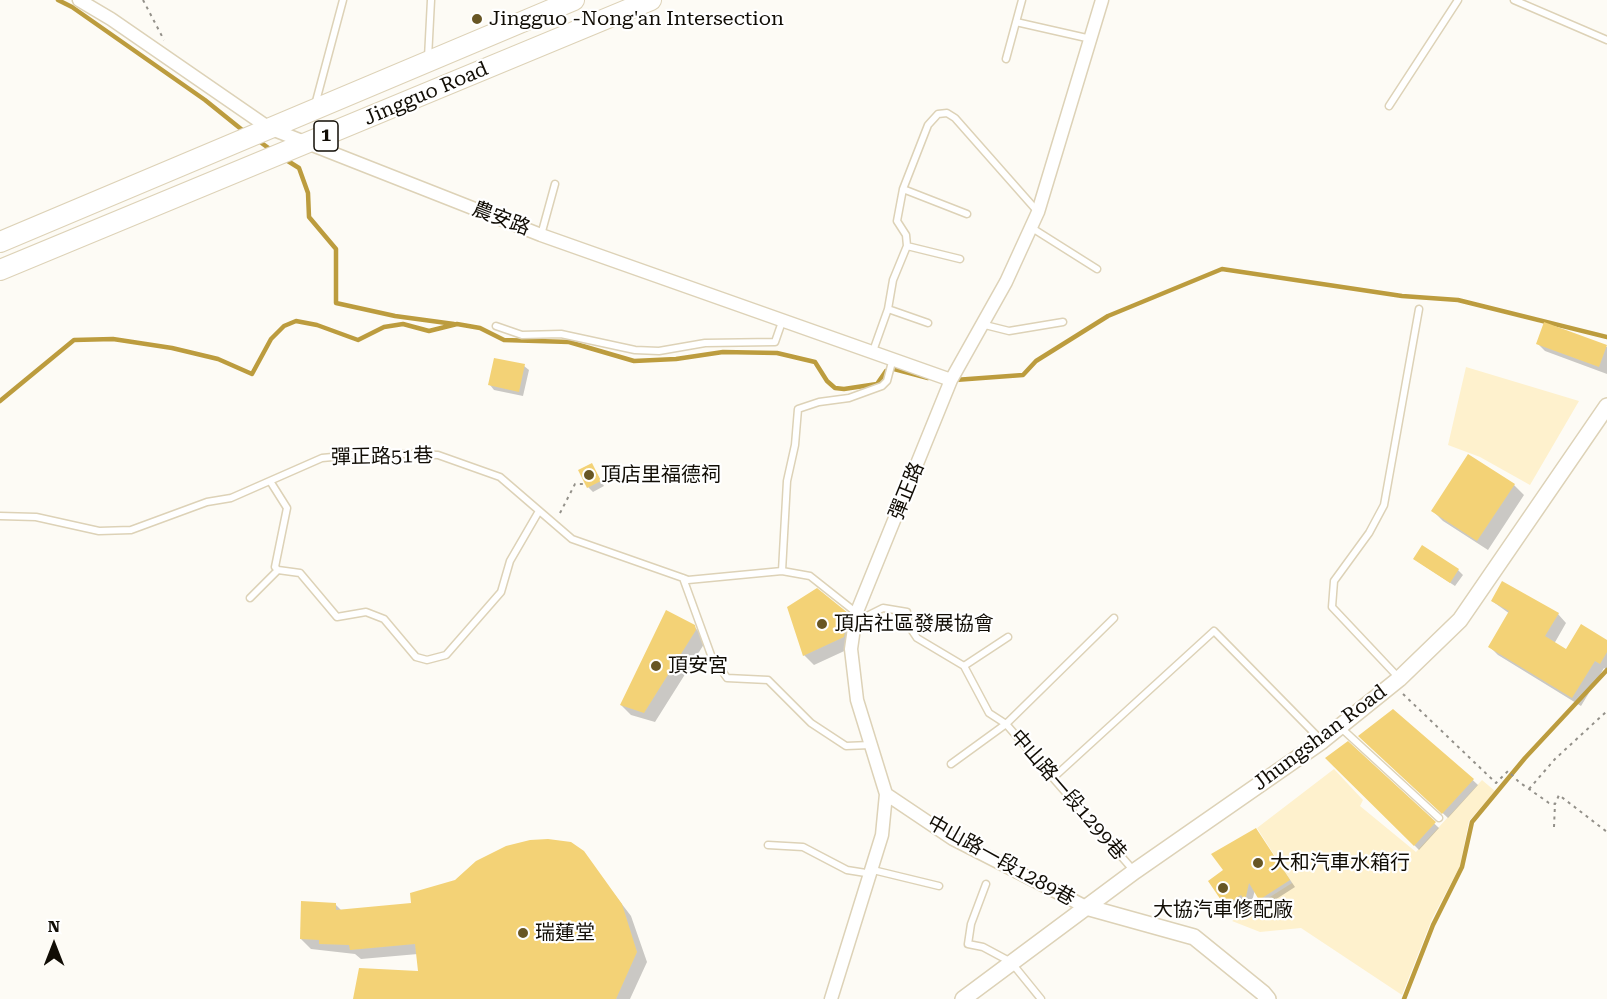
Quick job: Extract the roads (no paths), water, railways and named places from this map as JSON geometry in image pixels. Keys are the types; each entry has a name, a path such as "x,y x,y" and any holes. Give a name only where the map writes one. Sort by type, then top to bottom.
{"main road":[{"name":"Jingguo Road","path":"0,242 574,0"},
{"name":"Jingguo Road","path":"0,270 651,0"}],"street":[{"name":"農安路","path":"79,0 111,19 167,60 269,128 541,235 783,318 951,380"},
{"name":"彈正路","path":"831,999 882,835 886,794 857,700 852,659 856,614 951,380 980,324 1006,282 1032,228 1102,0"},
{"name":"Jhungshan Road","path":"963,999 1135,871 1322,741 1396,681 1460,620 1607,406"},
{"name":"中山路一段1289巷","path":"886,794 952,839 1086,907"},
{"path":"1086,907 1194,937 1268,999"}],"lane":[{"path":"314,109 343,0"},
{"path":"428,61 431,0"},
{"path":"1006,59 1022,0"},
{"path":"1389,106 1458,0"},
{"path":"1514,0 1607,40"},
{"path":"1016,22 1090,39"},
{"path":"873,351 888,309 893,280 907,246 906,235 897,221 903,189 928,125 938,114 947,113 955,118 1038,212"},
{"path":"541,235 555,184"},
{"path":"903,189 967,214"},
{"path":"1032,228 1097,268"},
{"path":"907,246 960,259"},
{"path":"888,309 928,323"},
{"path":"1396,681 1332,607 1334,581 1369,533 1384,505 1419,309"},
{"path":"496,326 522,335 561,334 635,350 659,351 705,343 775,342 783,318"},
{"path":"980,324 1009,331 1063,321"},
{"path":"782,571 787,481 795,445 798,409 819,402 849,398 882,386 887,381 893,358"},
{"name":"彈正路51巷","path":"0,516 36,517 99,531 131,530 207,502 231,498 322,458 375,453 438,454 500,477 572,539 688,580 782,571 810,576 856,614"},
{"path":"270,481 286,508 275,567 278,570"},
{"path":"278,570 300,573 338,617 366,612 384,619 416,657 427,660 446,655 501,592 510,561 539,511"},
{"path":"250,598 278,570"},
{"path":"682,578 711,655 727,678 768,680 812,723 846,746 871,745"},
{"path":"856,614 863,618 883,608 907,612 909,626 917,638 964,666 989,713 1006,724 951,764"},
{"name":"中山路一段1299巷","path":"1114,618 1006,724 1135,871"},
{"path":"1053,778 1214,631 1322,741"},
{"path":"964,666 1008,637"},
{"path":"1340,727 1439,818"},
{"path":"768,845 803,847 847,870 872,872 939,886"},
{"path":"986,884 971,924 968,944 983,947 1011,962 1041,999"}],"waterway":[{"path":"58,0 72,7 205,100 246,133"},
{"path":"256,139 274,152"},
{"path":"283,158 299,168 308,193 309,217 336,249 336,303 395,316 454,324"},
{"path":"955,380 1023,375 1036,361 1108,316 1222,269 1402,296 1458,300 1607,337"},
{"path":"0,401 74,340 113,339 172,348 218,359 252,374 271,339 284,326 296,321 317,325 358,340 384,327 403,324 429,331 457,324 480,328 504,340 569,342 634,361 676,359 723,352 777,353 815,362 827,381 835,388 844,389 877,384 886,371 894,369 928,378"},
{"path":"1404,999 1433,925 1462,867 1472,822 1525,758 1607,670"}],"place":[{"name":"Jingguo -Nong'an Intersection","path":"477,19"},
{"name":"頂店里福德祠","path":"589,475"},
{"name":"頂店社區發展協會","path":"822,624"},
{"name":"頂安宮","path":"656,666"},
{"name":"大和汽車水箱行","path":"1258,863"},
{"name":"大協汽車修配廠","path":"1223,888"},
{"name":"瑞蓮堂","path":"523,933"}]}
